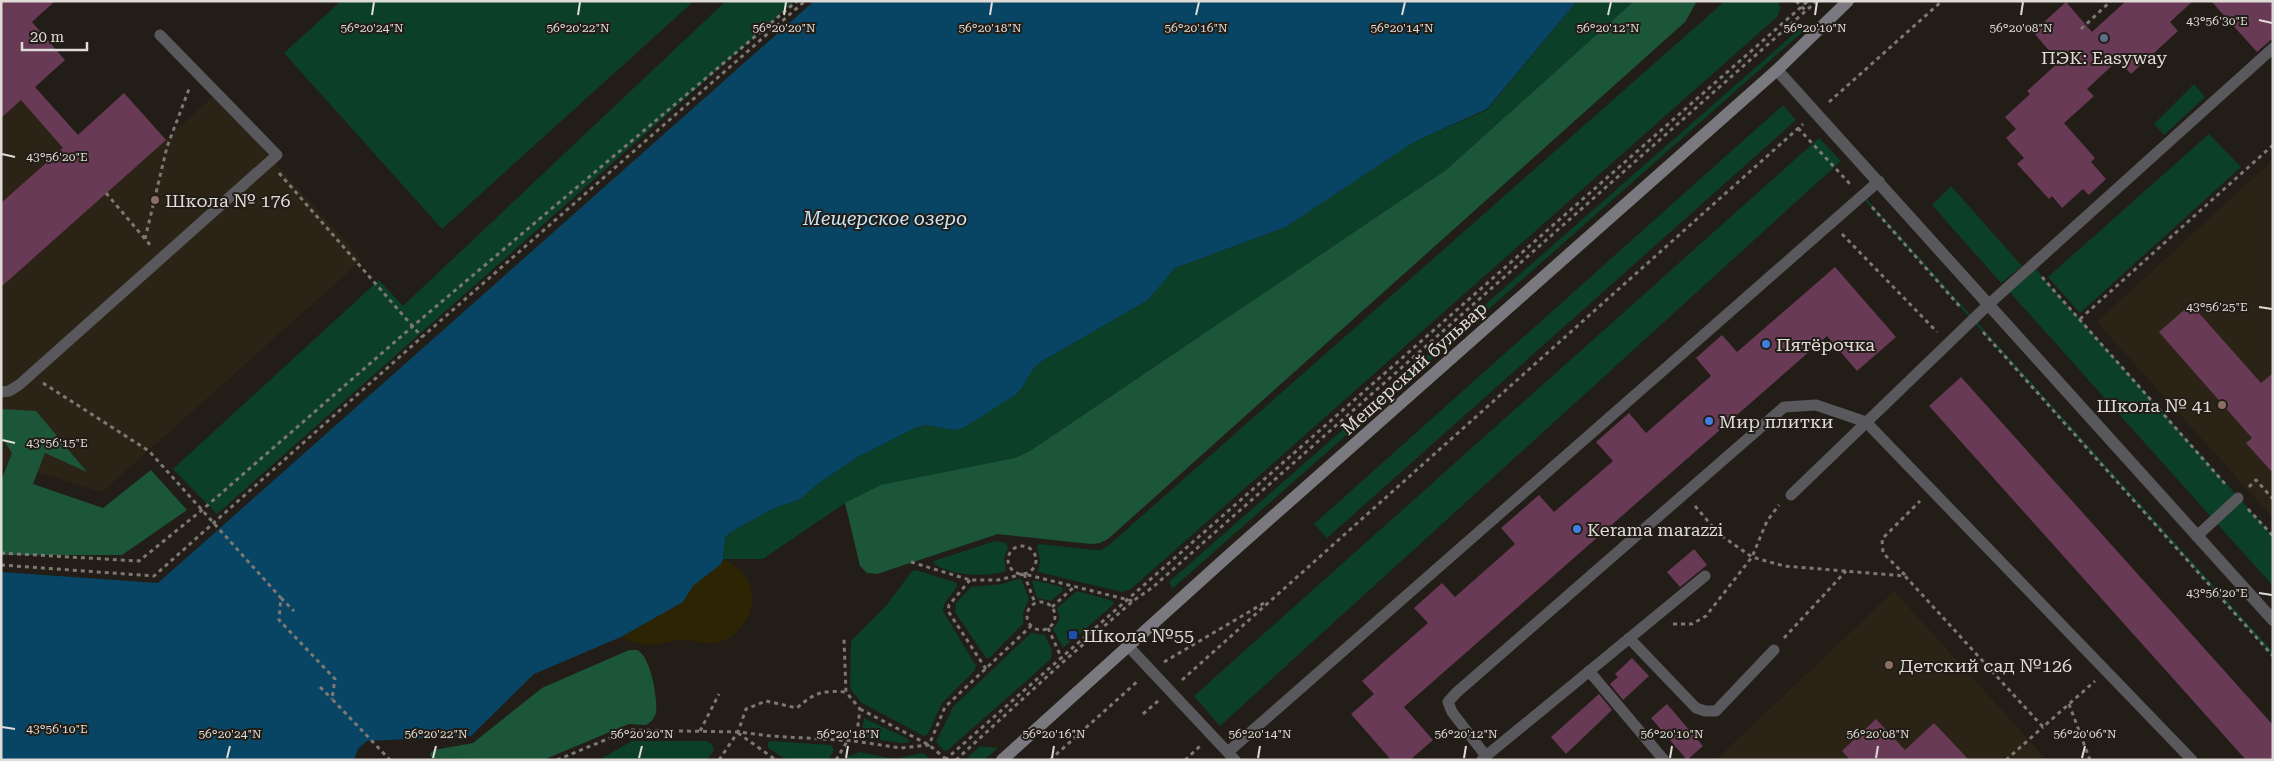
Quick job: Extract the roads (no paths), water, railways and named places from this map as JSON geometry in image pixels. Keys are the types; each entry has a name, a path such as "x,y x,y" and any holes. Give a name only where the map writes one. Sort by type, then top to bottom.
{"main road":[{"name":"Мещерский бульвар","path":"1002,760 1777,70 1848,1"}],"street":[{"path":"1777,70 1817,112 2273,620"}],"lane":[{"path":"1,392 8,391 19,385 277,154 160,35"},
{"path":"1791,495 1989,304 2273,48"},
{"path":"1128,646 1231,756 1879,181"},
{"path":"1705,576 1484,758 1452,712 1448,702 1784,407 1816,405 1866,422 2192,760"},
{"path":"2197,536 2238,498"},
{"path":"1629,638 1696,708 1705,711 1716,711 1774,650"},
{"path":"1589,670 1664,760"}],"water":[{"name":"Мещерское озеро","path":"814,1 1577,1 1487,109 1414,142 1286,227 1175,268 1148,300 1039,363 1015,395 963,428 954,430 926,425 915,428 858,457 819,483 799,500 776,507 731,532 725,537 721,564 693,586 683,602 621,637 534,674 471,736 367,741 358,749 354,760 1,760 1,572 158,583"}],"place":[{"name":"ПЭК: Easyway","path":"2104,38"},
{"name":"Школа № 176","path":"155,200"},
{"name":"Пятёрочка","path":"1766,344"},
{"name":"Школа № 41","path":"2222,405"},
{"name":"Мир плитки","path":"1709,421"},
{"name":"Kerama marazzi","path":"1577,529"},
{"name":"Школа №55","path":"1073,635"},
{"name":"Детский сад №126","path":"1889,665"}]}
